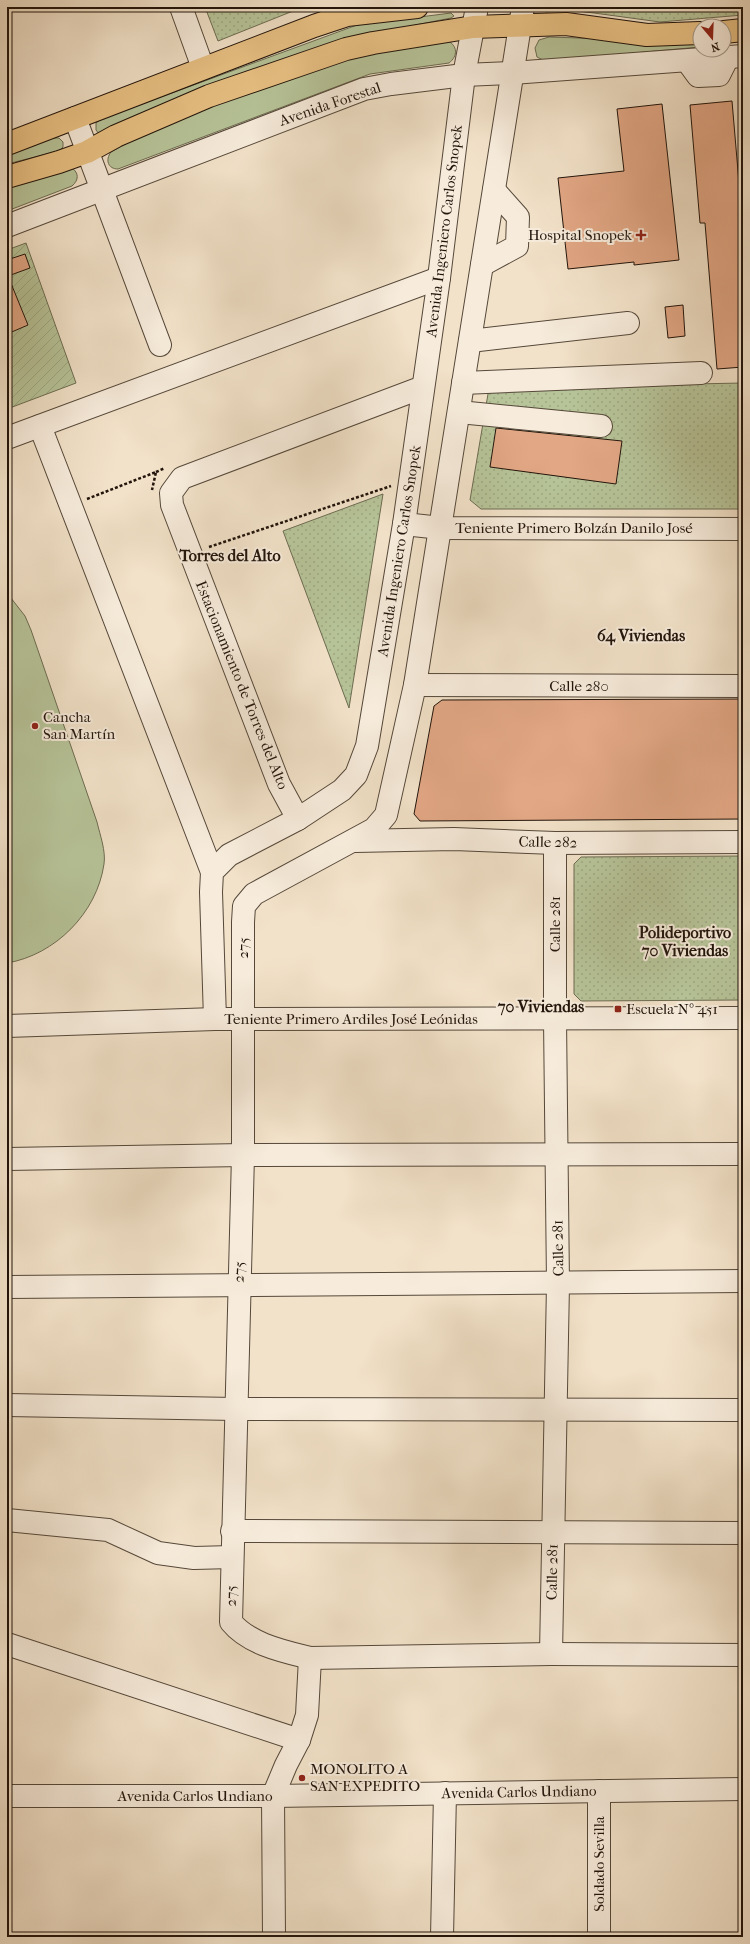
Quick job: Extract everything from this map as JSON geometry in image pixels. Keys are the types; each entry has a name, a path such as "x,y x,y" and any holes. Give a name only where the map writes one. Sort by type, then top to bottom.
{"main road":[{"path":"7,144 203,68 347,15 417,7"},
{"path":"7,177 87,152 116,136 209,96 346,50 441,30 475,17 521,16 566,24 647,35 692,34"},
{"path":"732,31 743,30"}],"street":[{"path":"181,7 203,68"},
{"path":"353,841 374,829 386,815 415,686 521,16"},
{"name":"Avenida Ingeniero Carlos Snopek","path":"212,872 229,855 298,819 342,790 356,775 367,746 404,524 439,278 464,75 475,17"},
{"name":"Avenida Forestal","path":"7,226 364,89 391,84 464,75 736,57"},
{"path":"74,118 160,344"},
{"path":"482,265 517,246 518,217 494,190"},
{"path":"7,438 439,278"},
{"path":"470,341 628,323"},
{"path":"463,383 701,373"},
{"name":"Estacionamiento de Torres del Alto","path":"298,819 276,776 172,505 171,493 182,478 423,387"},
{"path":"459,412 601,426"},
{"path":"40,426 212,872 211,892 215,1019"},
{"name":"Teniente Primero Bolzán Danilo José","path":"404,524 441,528 743,528"},
{"name":"Calle 280","path":"415,686 743,686"},
{"name":"Calle 282","path":"353,841 454,839 555,843 743,842"},
{"name":"275","path":"310,1658 277,1650 239,1632 231,1622 238,1286 243,1155 243,922 244,906 254,894 353,841"},
{"name":"Calle 281","path":"551,1654 558,1284 555,843"},
{"name":"Teniente Primero Ardiles José Leónidas","path":"7,1026 215,1019 743,1018"},
{"path":"7,1159 243,1155 743,1154"},
{"path":"7,1288 558,1284 743,1281"},
{"path":"7,1405 235,1409 743,1410"},
{"path":"7,1520 108,1530 158,1553 194,1558 232,1557"},
{"path":"232,1531 743,1533"},
{"path":"7,1644 300,1740"},
{"path":"274,1937 273,1796 286,1765 300,1740 307,1715 310,1658 551,1654 743,1655"},
{"name":"Avenida Carlos Undiano","path":"7,1796 273,1796 743,1789"},
{"name":"Soldado Sevilla","path":"599,1791 599,1937"},
{"path":"442,1937 444,1793"}],"path":[{"path":"80,502 156,472 152,484 152,494"},
{"path":"206,540 209,547 410,479"}],"green space":[{"path":"205,7 303,7 218,41"},
{"path":"542,7 743,7 743,15 692,18 692,19 660,22 567,10 546,12 542,10"},
{"path":"451,13 454,16 451,18 360,36 99,134 96,130 96,123 101,119 357,25"},
{"path":"549,37 692,42 692,48 545,61 537,57 535,48 539,40"},
{"path":"447,40 451,42 456,51 454,57 449,63 370,74 118,169 115,169 108,164 108,158 111,152 162,124 348,57"},
{"path":"53,138 59,138 63,142 63,147 59,151 7,164 7,156"},
{"path":"72,168 77,174 77,179 72,186 7,211 7,184"},
{"path":"26,243 76,383 7,409 7,250"},
{"path":"743,383 743,509 481,509 470,500 489,388"},
{"path":"383,494 349,708 283,531"},
{"name":"Cancha San Martín","path":"7,593 25,616 31,630 97,822 104,854 104,864 100,882 93,899 83,915 71,929 57,941 41,951 25,958 7,963"},
{"path":"743,856 743,1000 581,1001 574,994 574,864 581,857"}],"building":[{"path":"732,101 743,230 743,367 717,369 705,223 700,223 690,105"},
{"path":"662,104 679,260 634,265 634,262 568,269 558,178 624,171 617,109"},
{"path":"25,254 30,268 8,276 28,325 7,334 7,260"},
{"path":"683,305 685,336 668,338 665,307"},
{"path":"496,428 622,441 616,484 490,467"},
{"path":"743,699 743,819 420,821 414,814 434,706 442,700"}],"place":[{"name":"Hospital Snopek","path":"641,235"},
{"name":"Cancha San Martín","path":"35,726"},
{"name":"Escuela Nº 451","path":"618,1009"},
{"name":"MONOLITO A SAN EXPEDITO","path":"302,1778"}],"district":[{"name":"Torres del Alto","path":"230,555"},
{"name":"64 Viviendas","path":"641,635"},
{"name":"Polideportivo 70 Viviendas","path":"685,941"},
{"name":"70 Viviendas","path":"541,1006"}]}
